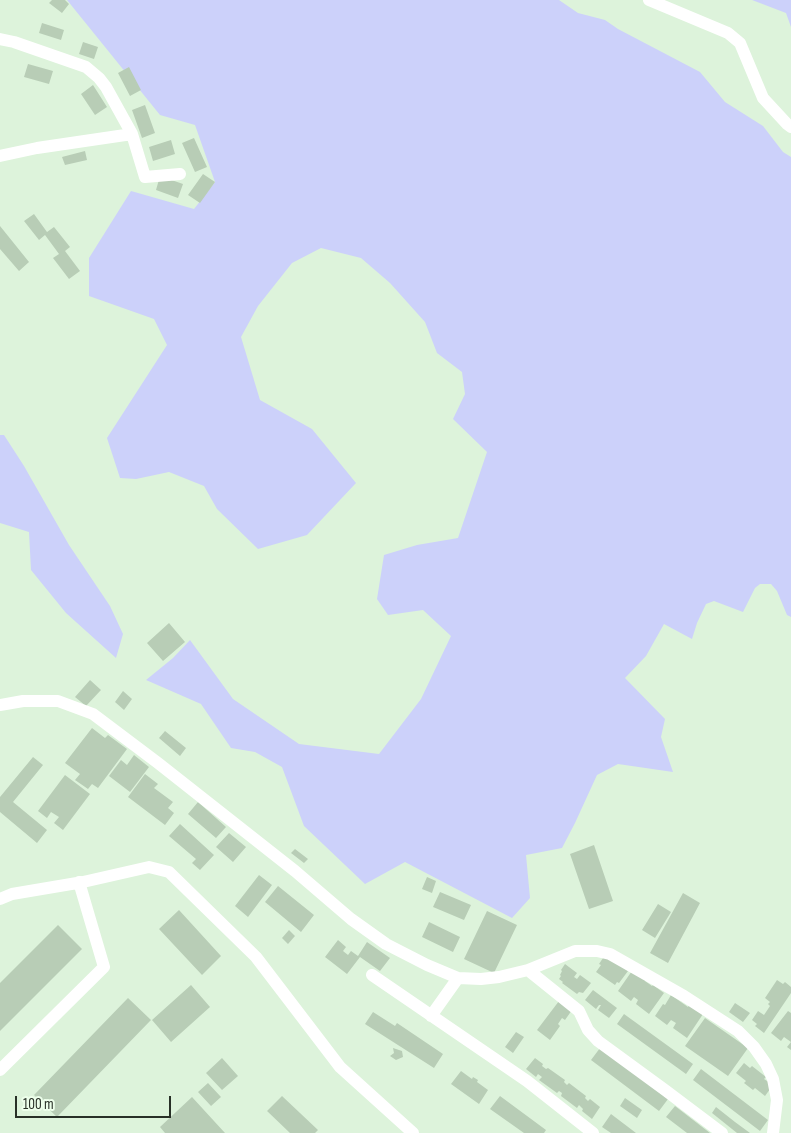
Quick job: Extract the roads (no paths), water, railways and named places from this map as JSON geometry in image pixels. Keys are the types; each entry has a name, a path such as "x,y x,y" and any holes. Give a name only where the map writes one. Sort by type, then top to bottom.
{"street":[{"path":"649,0 728,34 740,43 764,98 791,127"},
{"path":"0,39 86,67 106,87 132,134 145,177 180,174"},
{"path":"0,156 37,148 132,134"},
{"path":"0,705 58,701 93,714 295,871 351,920 386,944 458,978 481,979 499,977 528,970 575,951 597,950 610,954 684,996 738,1031 758,1053 773,1079 777,1100 773,1133"},
{"path":"0,899 12,894 149,867 169,872 256,956 340,1067 413,1133"},
{"path":"0,1070 104,967 78,882"},
{"path":"528,970 580,1011 588,1030 598,1041 722,1133"},
{"path":"372,975 527,1082 593,1133"},
{"path":"431,1016 458,978"}]}
